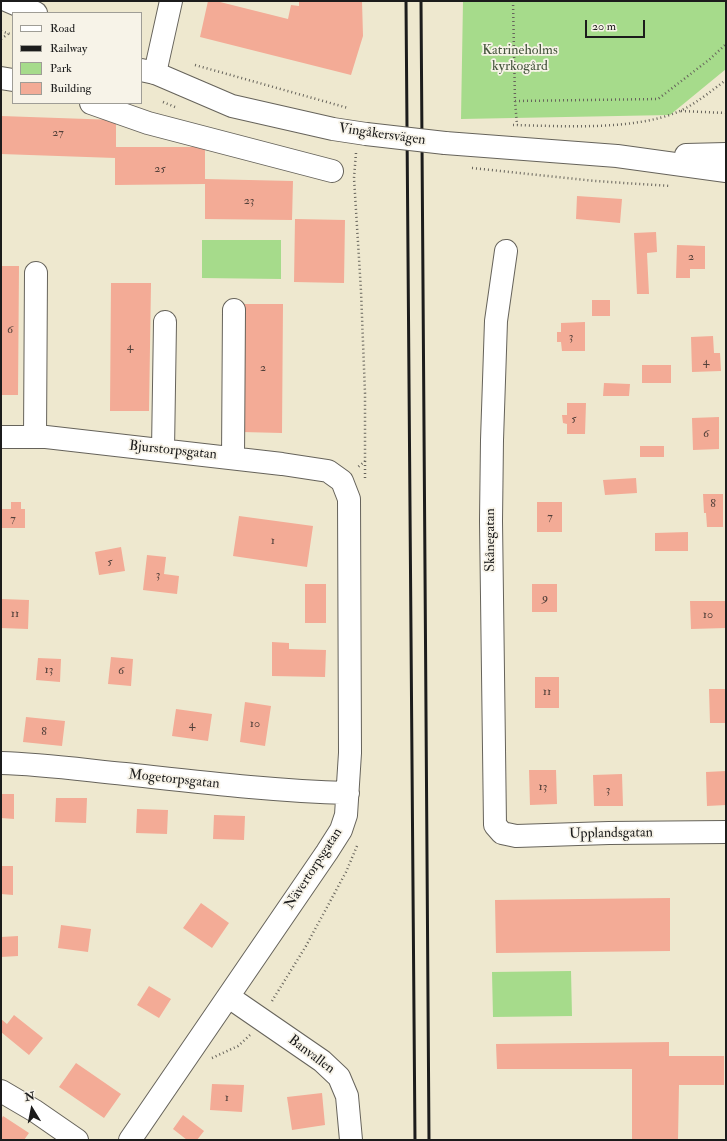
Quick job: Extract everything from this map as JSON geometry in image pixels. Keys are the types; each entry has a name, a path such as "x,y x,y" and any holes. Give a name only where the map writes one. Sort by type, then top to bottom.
{"street":[{"path":"8,1 34,12"},
{"path":"149,65 171,1"},
{"name":"Vingåkersvägen","path":"149,65 232,106 333,129 445,144 617,156 726,171"},
{"path":"1,78 12,80"},
{"path":"94,104 148,123 332,171"},
{"name":"Vingåkersvägen","path":"617,156 726,154"},
{"name":"Skånegatan","path":"499,829 495,825 491,520 496,321 506,251"},
{"path":"35,437 36,273"},
{"path":"233,458 234,310"},
{"path":"163,450 165,322"},
{"name":"Bjurstorpsgatan","path":"1,437 46,437 282,464 328,471 342,481"},
{"name":"Nävertorpsgatan","path":"130,1140 327,852 341,830 346,815 350,753 349,499 342,481"},
{"name":"Mogetorpsgatan","path":"1,763 82,769 222,785 348,793"},
{"name":"Upplandsgatan","path":"499,829 502,833 516,836 609,833 726,832"},
{"name":"Banvallen","path":"229,997 322,1061 340,1077 347,1096 351,1140"},
{"path":"1,1091 77,1140"}],"path":[{"path":"513,1 515,101 517,125"},
{"path":"1,31 7,23"},
{"path":"7,23 12,33"},
{"path":"1,39 7,23"},
{"path":"515,101 658,99 710,60 726,44"},
{"path":"149,65 276,89 351,109"},
{"path":"510,125 602,125 644,121 680,110 700,99 726,80"},
{"path":"680,110 726,113"},
{"path":"364,133 356,155 354,178 363,354 366,484"},
{"path":"466,167 595,181 672,186"},
{"path":"342,481 365,461"},
{"path":"211,1058 238,1046 250,1036 261,1020 306,946 346,872 357,845"}],"green space":[{"name":"Katrineholms kyrkogård","path":"463,1 726,1 726,69 670,115 461,119"},
{"path":"202,240 281,240 281,279 202,278"},
{"path":"571,971 572,1016 493,1017 492,972"}],"building":[{"path":"208,1 216,1 288,19 291,5 299,6 299,1 362,1 363,36 351,75 200,37"},
{"path":"1,116 116,120 116,147 205,147 205,179 293,181 292,220 205,219 205,184 115,185 115,158 1,154"},
{"path":"577,196 622,199 620,223 576,219"},
{"path":"295,219 345,220 344,283 294,282"},
{"path":"656,232 657,252 647,253 649,294 637,294 634,233"},
{"path":"677,245 705,246 705,269 690,269 690,278 676,278"},
{"path":"1,266 19,266 18,395 1,395"},
{"path":"111,283 151,283 149,411 110,411"},
{"path":"592,300 610,300 610,316 592,316"},
{"path":"243,304 283,304 282,433 242,432"},
{"path":"585,322 585,351 562,351 561,342 557,342 557,332 561,332 561,323"},
{"path":"713,336 714,353 720,353 721,371 692,372 691,337"},
{"path":"642,365 671,365 671,383 642,383"},
{"path":"604,383 630,384 629,396 603,396"},
{"path":"567,403 586,403 585,434 567,434 567,424 563,423 562,415 567,415"},
{"path":"719,417 719,449 693,450 692,418"},
{"path":"640,446 664,446 664,457 640,457"},
{"path":"636,478 637,493 605,495 603,480"},
{"path":"703,494 723,494 723,527 707,527 706,513 704,513"},
{"path":"11,502 21,502 21,509 25,509 25,528 1,528 1,509 11,509"},
{"path":"537,502 562,502 562,532 537,532"},
{"path":"239,516 313,526 307,567 233,556"},
{"path":"688,532 688,551 655,551 655,533"},
{"path":"121,547 125,571 99,575 95,552"},
{"path":"147,555 166,557 164,574 179,576 177,594 143,590"},
{"path":"305,584 326,584 326,623 305,623"},
{"path":"532,584 557,584 557,612 532,612"},
{"path":"1,599 29,600 28,629 1,628"},
{"path":"690,601 726,601 726,628 691,629"},
{"path":"272,642 289,643 289,649 326,650 325,677 272,676"},
{"path":"111,657 133,659 131,686 108,684"},
{"path":"38,658 61,659 60,682 36,680"},
{"path":"535,677 559,677 559,708 535,708"},
{"path":"709,689 726,689 726,723 710,723"},
{"path":"245,702 271,706 265,746 240,742"},
{"path":"176,709 212,714 208,741 172,736"},
{"path":"26,717 65,721 62,746 23,742"},
{"path":"529,770 556,770 557,804 530,805"},
{"path":"726,771 726,805 707,806 706,772"},
{"path":"622,774 623,806 594,806 593,775"},
{"path":"1,794 14,794 14,819 1,818"},
{"path":"56,798 87,798 86,823 55,822"},
{"path":"137,809 168,810 167,834 136,833"},
{"path":"214,815 245,816 244,840 213,839"},
{"path":"1,866 13,866 13,895 1,894"},
{"path":"670,898 670,951 496,953 495,900"},
{"path":"201,903 229,923 212,948 183,928"},
{"path":"61,925 91,929 88,952 58,948"},
{"path":"18,936 18,956 1,957 1,937"},
{"path":"149,986 171,999 159,1018 137,1005"},
{"path":"14,1015 43,1038 29,1055 1,1032 1,1019 7,1024"},
{"path":"669,1042 669,1056 724,1056 724,1085 679,1085 678,1140 632,1140 632,1069 497,1069 496,1044"},
{"path":"76,1063 121,1094 104,1118 59,1087"},
{"path":"212,1084 244,1085 242,1112 210,1110"},
{"path":"322,1093 325,1125 292,1130 287,1097"},
{"path":"183,1115 204,1131 197,1140 187,1140 173,1129"},
{"path":"3,1116 29,1133 24,1140 1,1140 1,1120"}],"railway":[{"path":"406,1 415,1140"},
{"path":"421,1 429,1140"}]}
